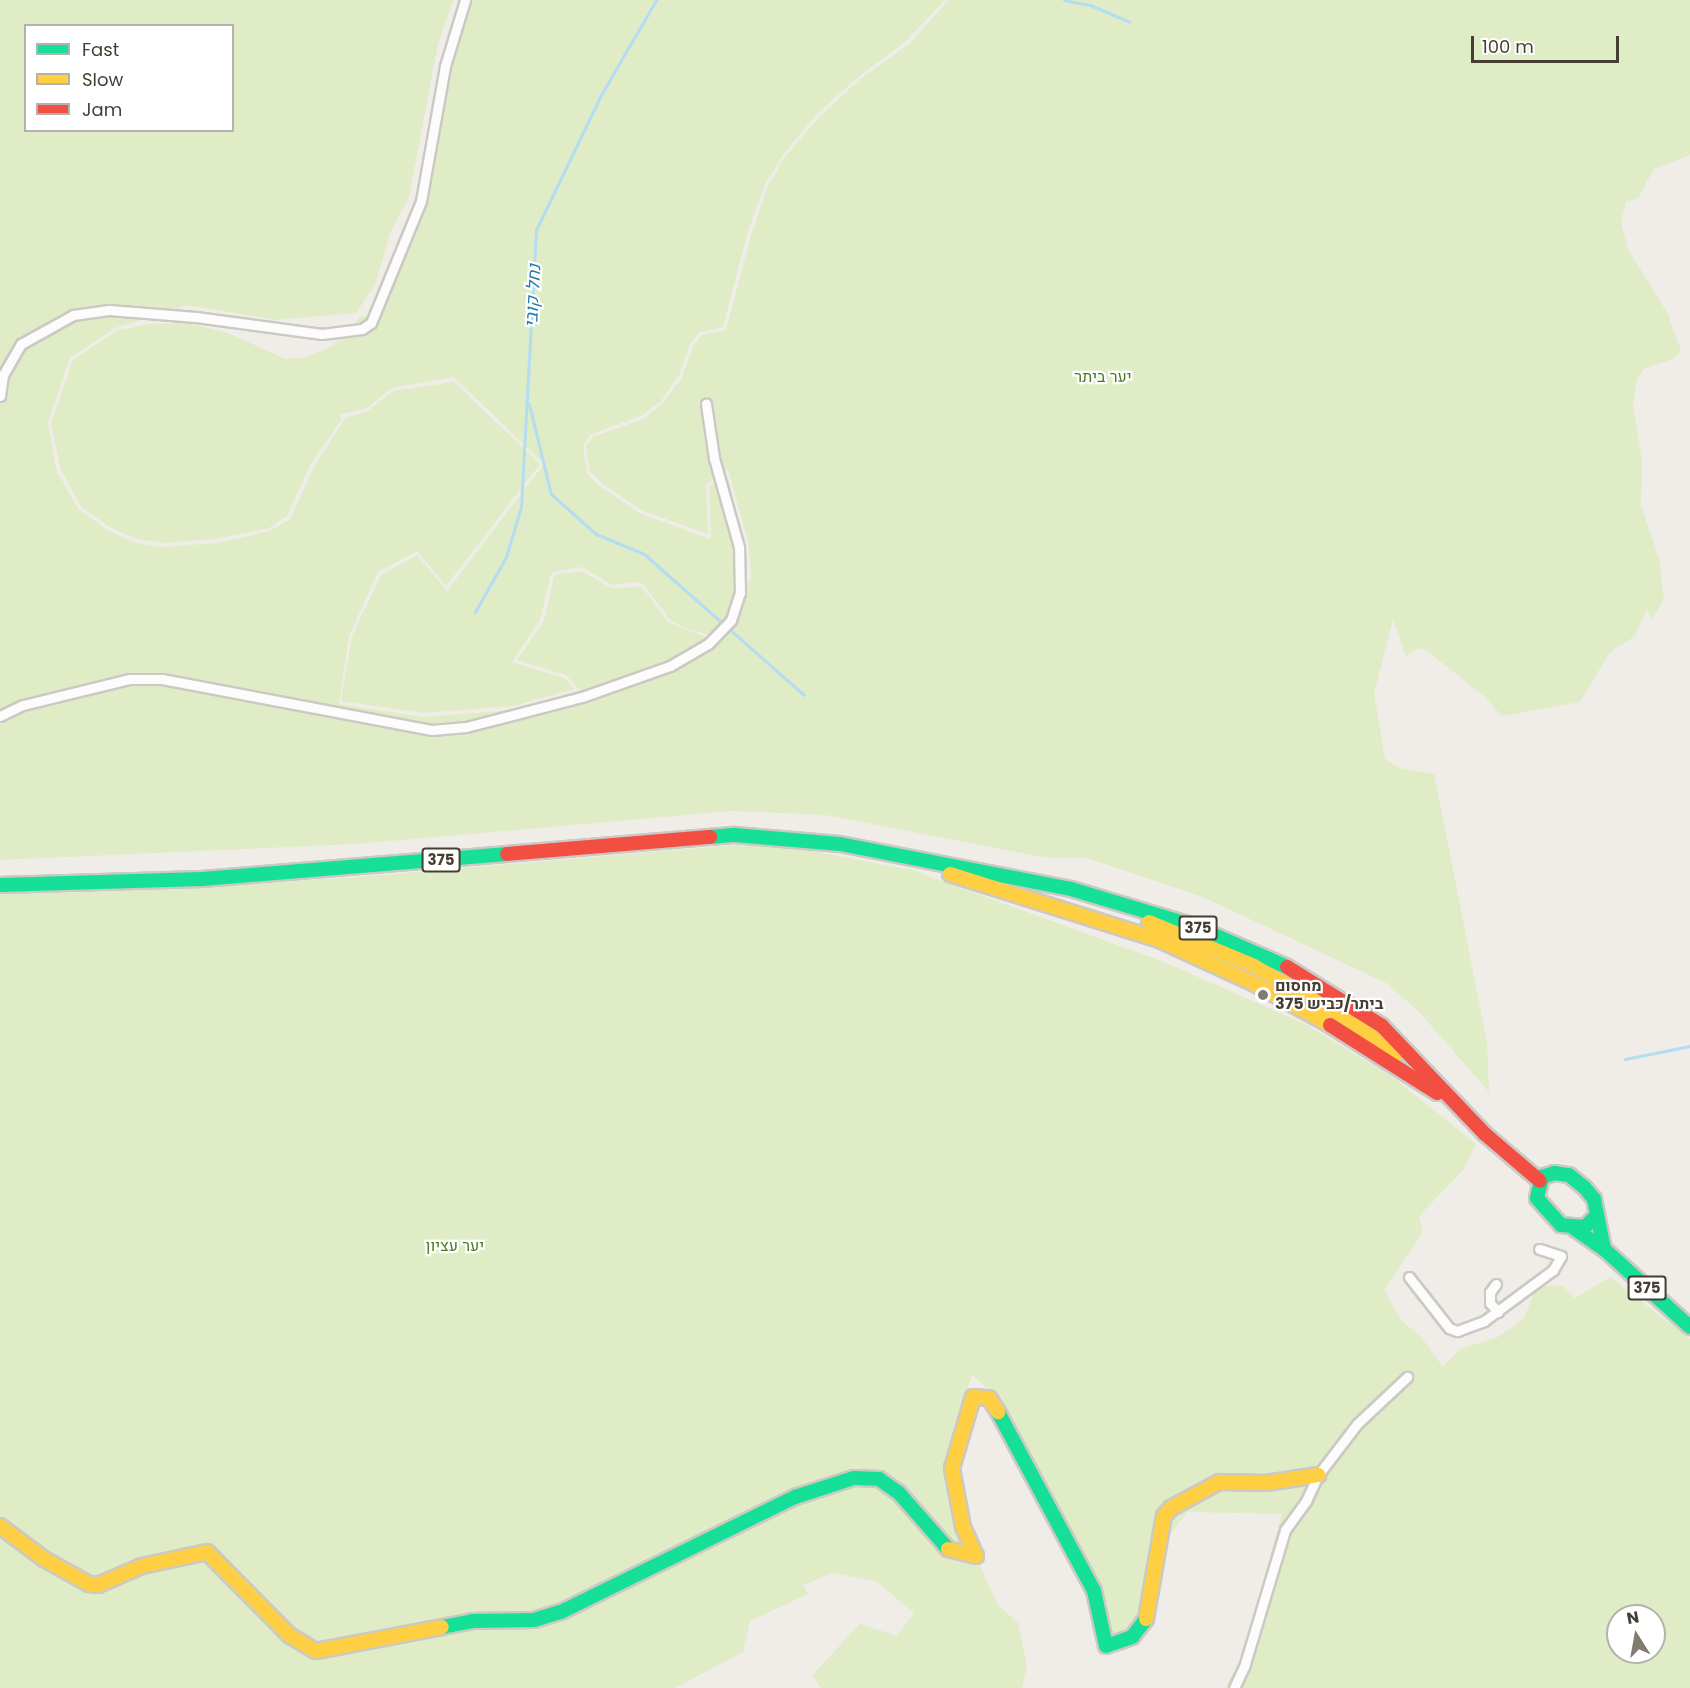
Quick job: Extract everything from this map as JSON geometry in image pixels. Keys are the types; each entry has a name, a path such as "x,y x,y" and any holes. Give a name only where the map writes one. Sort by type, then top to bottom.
{"main road":[{"name":"375","path":"0,885 202,879 735,835 840,844 1071,889 1254,966 1352,1022 1440,1086 1463,1110"},
{"path":"881,852 1159,940 1253,983 1342,1032 1463,1110 1540,1181 1554,1173 1569,1175 1594,1199 1604,1249"},
{"name":"375","path":"1540,1181 1537,1198 1544,1210 1560,1225 1575,1229 1604,1249 1690,1327"},
{"path":"1575,1229 1585,1227 1596,1216"},
{"path":"0,1526 44,1559 89,1584 98,1585 142,1566 207,1552 289,1635 316,1651 337,1650 472,1621 534,1620 561,1612 795,1497 854,1478 879,1479 899,1492 947,1549 976,1556 963,1527 952,1468 973,1397 979,1395 988,1398 1016,1440 1094,1591 1106,1646 1132,1637 1145,1623 1164,1516 1171,1508 1219,1482 1266,1483 1318,1475"}],"street":[{"path":"0,396 3,375 21,344 73,315 109,310 196,317 249,327 322,334 362,329 371,323 421,201 445,66 465,0"},
{"path":"0,716 23,705 130,679 162,679 432,730 466,727 582,697 670,666 708,645 730,620 740,593 739,547 714,458 706,404"},
{"path":"1409,1277 1449,1328 1457,1331 1498,1312 1553,1270 1561,1256 1539,1249"},
{"path":"1496,1284 1490,1292 1490,1303 1498,1312"},
{"path":"1234,1688 1244,1666 1285,1530 1306,1501 1318,1475 1357,1424 1407,1377"}],"green space":[{"name":"יער ביתר","path":"0,0 453,0 438,44 409,197 391,231 375,285 356,313 276,320 188,305 115,328 70,358 48,422 56,469 78,509 109,531 136,543 162,547 217,543 270,531 290,519 315,465 345,418 368,411 393,391 454,382 540,464 446,586 417,551 378,572 349,636 339,704 423,717 514,710 580,690 566,675 517,660 544,621 554,576 559,574 581,571 611,588 642,587 668,622 708,638 734,619 751,576 749,545 728,469 706,485 708,534 641,510 603,484 590,472 586,446 593,437 643,419 663,403 682,377 693,346 702,335 726,330 752,232 767,188 784,158 818,118 859,80 909,44 949,0 1690,0 1690,155 1654,169 1638,198 1626,202 1621,223 1628,249 1668,314 1681,351 1673,359 1645,368 1637,379 1633,405 1642,461 1641,505 1659,558 1664,599 1652,619 1647,609 1635,636 1610,652 1580,702 1502,716 1484,696 1426,650 1417,648 1406,656 1393,620 1374,693 1385,759 1400,768 1434,774 1487,1042 1489,1092 1421,1014 1388,984 1203,897 1087,858 1048,858 825,815 732,811 356,844 0,860"},
{"path":"467,0 945,0 906,41 857,78 816,115 782,156 764,187 748,231 723,327 700,332 690,344 679,375 661,401 641,416 591,434 583,445 587,474 601,487 639,513 711,539 709,486 727,475 745,545 747,576 730,619 711,635 687,629 670,620 644,585 636,582 612,585 582,567 558,571 551,574 540,620 512,662 564,678 574,689 514,706 423,713 341,701 352,636 381,575 417,555 447,591 544,464 454,377 392,388 367,408 338,415 342,419 311,463 287,516 269,528 216,539 163,543 137,539 111,528 81,507 60,468 51,423 73,360 116,331 148,324 187,323 228,333 285,359 302,358 331,347 356,325 359,317 375,314 423,201 453,45"},
{"name":"יער עציון","path":"747,844 807,850 912,870 1164,962 1307,1025 1391,1076 1476,1144 1464,1169 1419,1216 1423,1232 1384,1290 1401,1320 1422,1338 1443,1367 1460,1349 1498,1337 1524,1318 1534,1293 1546,1286 1562,1285 1575,1298 1610,1277 1690,1339 1690,1688 1225,1688 1242,1656 1282,1514 1187,1512 1173,1531 1157,1536 1143,1608 1134,1625 1119,1634 1109,1634 1083,1568 986,1387 972,1375 954,1428 951,1454 976,1556 997,1604 1018,1623 1027,1666 1022,1688 821,1688 812,1675 860,1624 897,1636 914,1613 876,1581 832,1573 803,1585 808,1594 750,1621 743,1652 675,1688 0,1688 0,894 345,878"}],"waterway":[{"name":"נחל קובי","path":"475,612 506,557 521,507 536,230 601,95 656,0"},
{"path":"1064,0 1090,5 1130,22"},
{"path":"529,404 551,494 596,534 644,554 804,695"},
{"path":"1625,1059 1690,1046"}],"traffic: fast":[{"path":"710,837 735,835 840,844 1071,889 1191,925 1287,967"},
{"path":"0,885 202,879 507,854"},
{"path":"1596,1216 1585,1227 1561,1225 1537,1198 1542,1177 1554,1173 1569,1175 1584,1187 1594,1199 1604,1249"},
{"path":"1575,1229 1604,1249 1690,1327"},
{"path":"998,1412 1094,1591 1106,1646 1132,1637 1146,1619"},
{"path":"442,1627 472,1621 534,1620 561,1612 795,1497 854,1478 879,1479 899,1493 948,1549"}],"traffic: slow":[{"path":"950,874 1159,940 1253,983 1330,1025"},
{"path":"1149,922 1254,966 1352,1022 1396,1055"},
{"path":"948,1549 976,1556 963,1527 952,1468 973,1397 989,1398 998,1412"},
{"path":"1146,1619 1164,1516 1171,1508 1219,1482 1266,1483 1318,1475"},
{"path":"0,1526 44,1559 89,1584 98,1585 142,1566 207,1552 289,1635 316,1651 442,1627"}],"traffic: jam":[{"path":"507,854 710,837"},
{"path":"1287,967 1382,1026 1485,1134 1540,1181"},
{"path":"1330,1025 1437,1093"}],"place":[{"name":"מחסום ביתר/כביש 375","path":"1263,995"}]}
